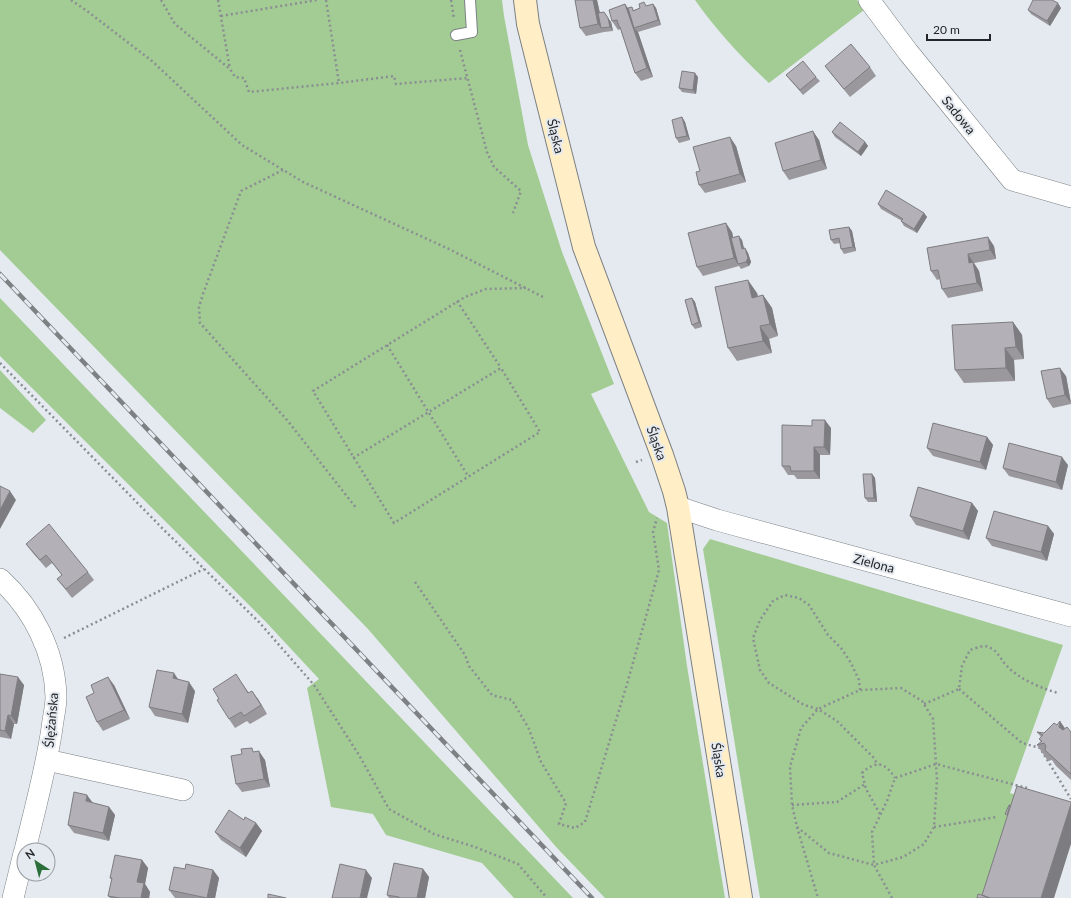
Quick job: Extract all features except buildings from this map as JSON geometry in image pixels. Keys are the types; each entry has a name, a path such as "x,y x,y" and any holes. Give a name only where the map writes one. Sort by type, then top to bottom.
{"street":[{"name":"Śląska","path":"525,0 528,24 584,247 659,448 678,507 741,898"},
{"name":"Sadowa","path":"869,0 908,52 1012,180 1071,197"},
{"name":"Zielona","path":"678,507 718,520 1071,616"},
{"name":"Ślężańska","path":"0,579 13,592 33,618 46,647 52,668 56,698 47,760 26,842"},
{"path":"47,760 183,790"},
{"name":"Ślężańska","path":"13,898 17,882"},
{"path":"0,896 13,898"}],"lane":[{"path":"456,35 472,32 470,0"}],"path":[{"path":"71,0 87,10 152,61 242,145 303,182 449,249 543,297"},
{"path":"162,0 175,24 230,69"},
{"path":"218,0 230,69 235,78 244,78 249,92 394,76 396,84 467,78"},
{"path":"221,16 317,0"},
{"path":"326,0 339,83"},
{"path":"451,0 456,35 487,152 494,167 521,191 512,213"},
{"path":"283,170 241,191 204,294 200,307 200,323 287,420 357,509"},
{"path":"457,301 501,368 540,432 394,522 353,458 313,391 457,301 465,297 486,289 526,288"},
{"path":"387,345 468,476"},
{"path":"0,363 204,569 259,622 314,685 359,755 389,809 434,834 475,847 518,864 547,898"},
{"path":"353,458 501,368"},
{"path":"415,582 465,655 469,666 492,695 512,700 529,729 541,762 566,802 559,824 576,828 585,822 659,570 653,532 658,517"},
{"path":"46,647 204,569"},
{"path":"860,690 859,680 851,664 841,648 828,635 809,605 799,598 785,595 772,601 760,620 753,638 760,670 770,683 804,705 818,709 837,721 873,757 878,765"},
{"path":"959,690 962,666 970,650 984,646 998,652 1007,666 1020,676 1047,690 1058,693"},
{"path":"797,827 829,854 874,865 903,857 924,844 934,827 937,779 933,719 922,701 901,688 860,690 818,709 801,728 790,766 792,804 797,827 818,898"},
{"path":"924,704 959,690"},
{"path":"959,690 1022,744 1040,748 1071,799"},
{"path":"880,814 866,789 862,773 870,766 884,764 890,768 896,778"},
{"path":"892,898 874,865 872,832 896,778 936,764 1027,788"},
{"path":"792,804 837,802 865,784"},
{"path":"934,827 997,817"}],"green space":[{"path":"0,0 502,0 528,145 562,252 614,384 591,394 649,512 667,523 687,666 725,898 605,898 557,848 368,629 0,250"},
{"path":"695,0 857,0 864,10 769,83 730,43"},
{"path":"0,298 573,898 514,898 482,863 386,835 373,814 331,807 307,688 319,679 265,621 0,356"},
{"path":"0,370 46,420 33,433 0,408"},
{"path":"710,539 1063,645 1010,793 1025,798 994,898 760,898 703,549"}],"railway":[{"path":"0,274 592,898"}]}
